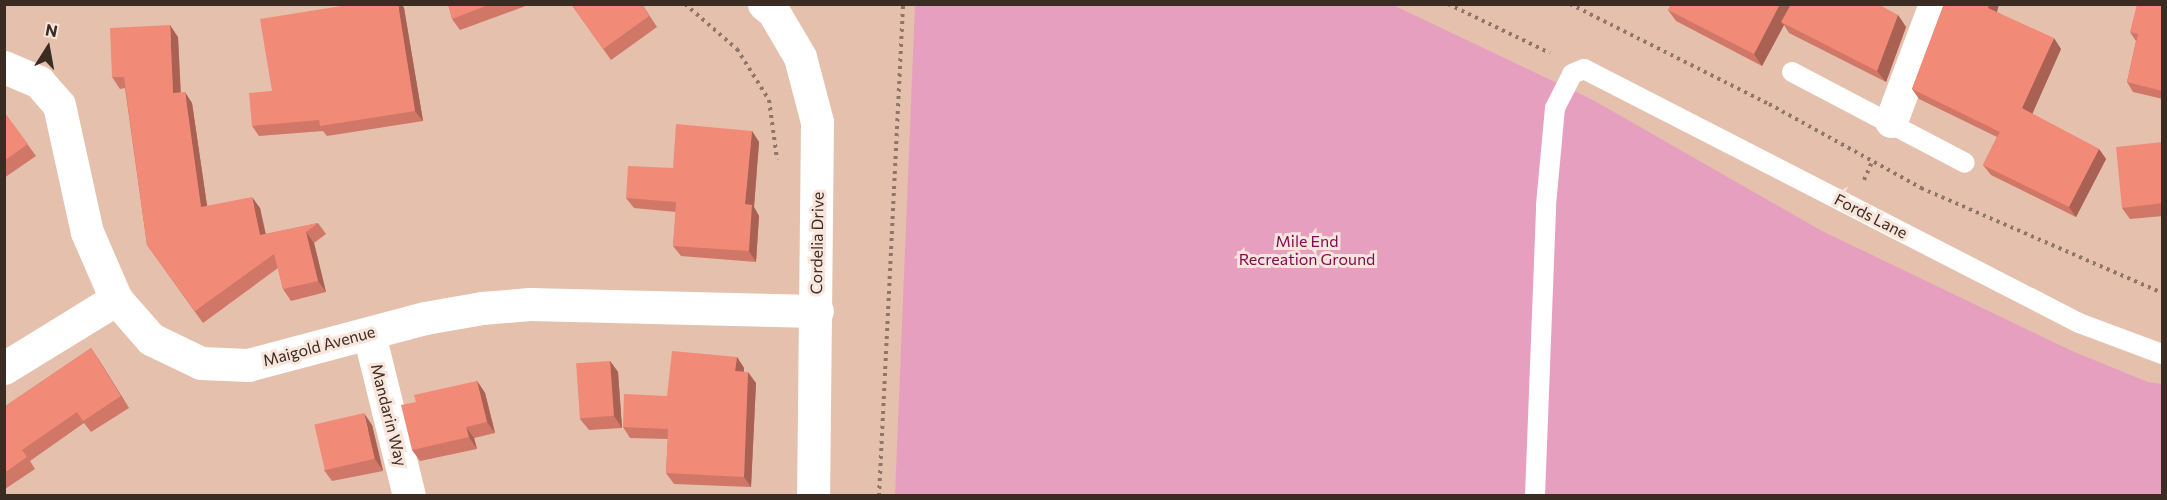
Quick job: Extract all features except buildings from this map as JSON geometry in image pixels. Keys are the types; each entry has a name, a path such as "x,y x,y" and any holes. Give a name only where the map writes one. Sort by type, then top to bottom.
{"street":[{"name":"Cordelia Drive","path":"764,4 778,18 800,57 818,122 813,495"},
{"path":"1891,121 1935,4"},
{"name":"Maigold Avenue","path":"4,67 39,82 58,105 87,232 116,298 151,339 201,363 248,365 425,318 530,304 817,311"},
{"path":"4,369 116,298"},
{"name":"Mandarin Way","path":"369,334 409,495"}],"lane":[{"name":"Fords Lane","path":"1584,69 2079,323 2163,354"},
{"path":"1535,495 1546,205 1555,108 1572,74 1584,69"},
{"path":"1792,72 1891,121 1965,163"}],"path":[{"path":"685,4 737,49 769,100 778,165"},
{"path":"879,495 903,4"},
{"path":"1448,4 1584,69"},
{"path":"1570,4 1769,104 1921,188 2163,293"},
{"path":"1852,207 1891,121"}],"green space":[{"name":"Mile End Recreation Ground","path":"915,5 1393,5 1593,100 1822,231 2072,351 2148,382 2162,384 2162,495 895,496"}]}
